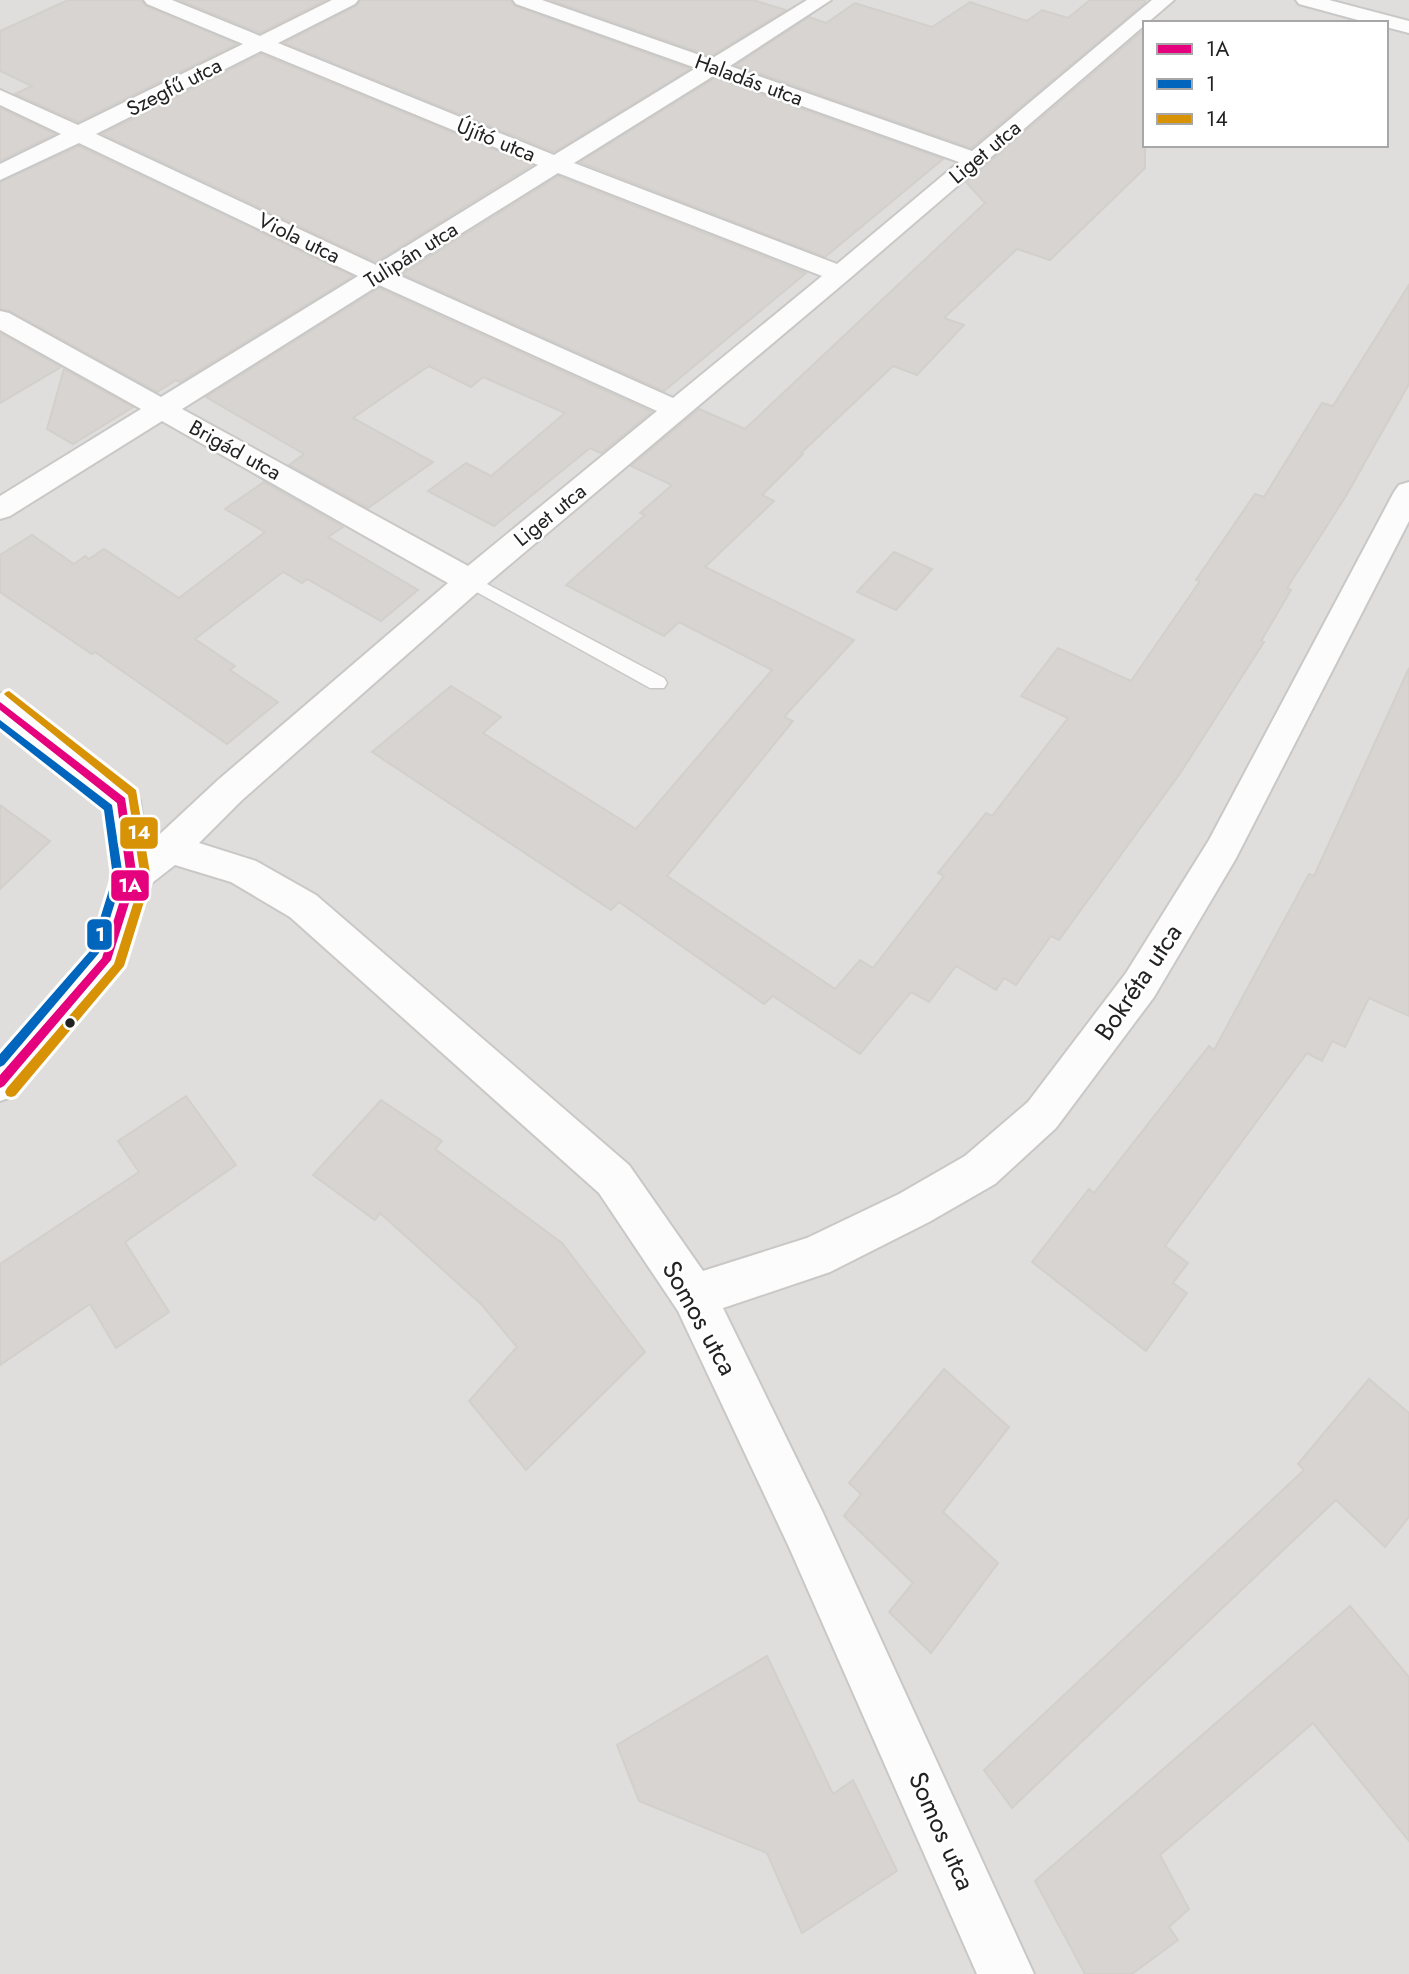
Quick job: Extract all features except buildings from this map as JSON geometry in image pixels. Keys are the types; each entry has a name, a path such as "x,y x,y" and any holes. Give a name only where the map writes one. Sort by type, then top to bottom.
{"street":[{"name":"Újító utca","path":"154,0 558,165 840,274"},
{"name":"Szegfű utca","path":"0,173 348,0"},
{"name":"Haladás utca","path":"523,0 975,160"},
{"name":"Tulipán utca","path":"0,509 821,0"},
{"name":"Liget utca","path":"132,878 170,849 230,790 470,581 840,274 1164,0"},
{"path":"1306,0 1386,21"},
{"path":"1388,21 1409,27"},
{"name":"Viola utca","path":"0,97 377,275 677,410"},
{"name":"Brigád utca","path":"0,319 470,581"},
{"name":"Bokréta utca","path":"694,1296 815,1257 914,1208 980,1170 1042,1115 1140,985 1222,850 1409,492"},
{"path":"0,705 122,801 132,878 106,960 0,1083"},
{"name":"Somos utca","path":"170,849 243,871 313,914 614,1179 694,1296 806,1530 1006,1974"}],"lane":[{"path":"470,581 656,683"}],"shaded area":[{"path":"0,0 1409,0 1409,1974 0,1974"}],"transit line":[{"name":"14","path":"9,694 133,793 146,879 119,966 11,1092"},
{"name":"1A","path":"0,705 122,801 132,878 106,960 0,1083"},
{"name":"1","path":"0,723 109,808 118,877 94,953 0,1062"}]}
